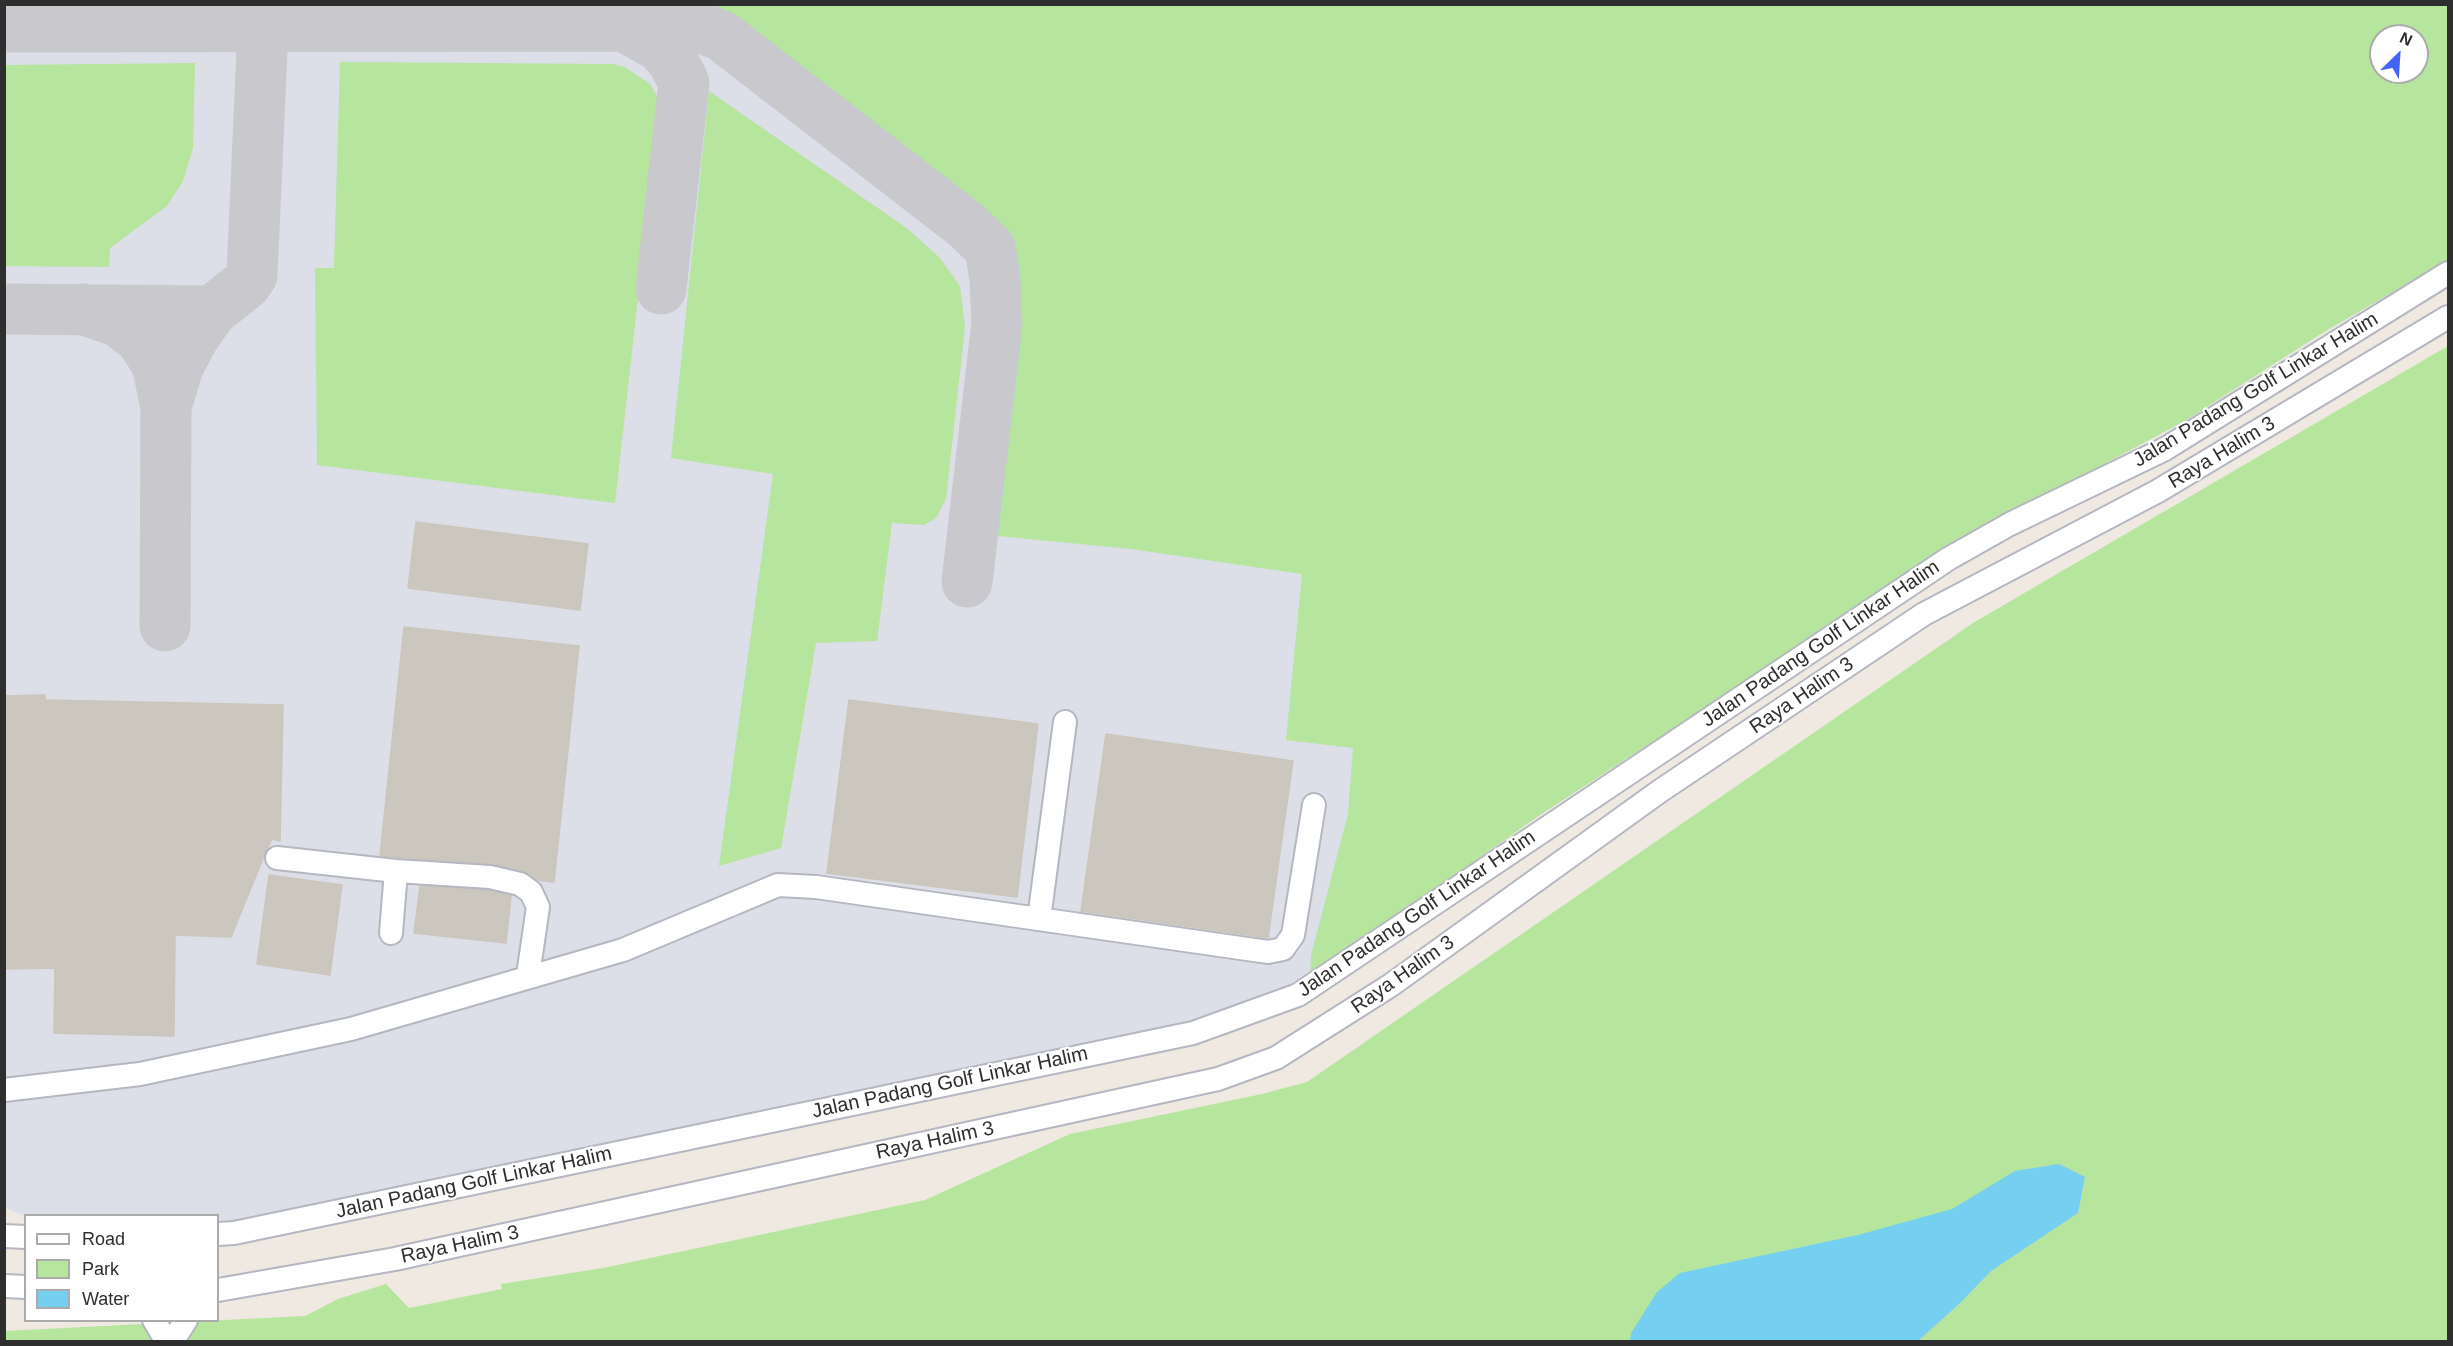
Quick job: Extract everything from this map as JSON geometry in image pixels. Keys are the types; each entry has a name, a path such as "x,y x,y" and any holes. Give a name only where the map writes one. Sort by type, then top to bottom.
{"lane":[{"name":"Jalan Padang Golf Linkar Halim","path":"219,1234 246,1231 1192,1033 1298,995 1948,559 2010,524 2165,449 2448,273"},
{"name":"Raya Halim 3","path":"219,1290 417,1254 1218,1078 1276,1058 1391,985 1660,791 1924,614 2158,491 2448,317"},
{"path":"1039,919 1065,722"},
{"path":"4,1090 140,1074 351,1029 528,975 623,950 778,885 816,887 1268,952 1283,950 1293,935 1314,805"},
{"path":"277,858 396,871 490,877 519,884 531,892 538,907 528,975"},
{"path":"391,933 396,871"},
{"path":"4,1236 24,1237"},
{"path":"4,1286 24,1287"},
{"path":"155,1322 167,1341"},
{"path":"172,1341 185,1322"}],"shaded area":[{"path":"5,5 2448,5 2448,260 2324,332 2183,422 1965,538 1537,817 1310,978 1228,1015 219,1235 219,1214 24,1214 5,1208"}],"green space":[{"path":"5,4 2448,5 2448,260 2324,332 2183,422 1965,538 1537,817 1310,978 1311,955 1348,814 1353,748 1286,740 1302,574 1131,549 977,534 976,510 990,395 995,279 990,248 966,225 700,27 5,27"},
{"path":"340,62 613,64 625,67 650,84 660,101 615,503 317,465 315,268 334,268"},
{"path":"195,63 193,148 183,181 167,206 110,248 109,267 5,266 5,65"},
{"path":"709,91 908,229 940,258 960,286 965,327 946,499 936,518 924,525 892,523 877,641 816,643 781,848 719,866 773,474 671,458"},
{"path":"2448,346 2448,1341 5,1342 4,1331 305,1316 338,1299 386,1284 409,1308 502,1289 501,1284 603,1268 925,1200 1070,1134 1262,1094 1307,1082 1973,623"}],"water":[{"path":"2059,1164 2085,1177 2078,1213 1991,1271 1918,1341 1630,1341 1631,1333 1657,1292 1680,1273 1858,1235 1952,1209 2015,1171"}],"building":[{"path":"416,522 588,544 580,610 408,588"},
{"path":"404,627 579,646 554,882 537,880 523,871 493,864 380,856"},
{"path":"45,695 45,700 283,705 280,841 272,839 231,937 175,935 174,1036 54,1033 55,968 4,969 4,696"},
{"path":"849,700 1038,724 1017,897 827,873"},
{"path":"1106,734 1293,761 1268,938 1081,911"},
{"path":"269,875 342,885 330,975 257,964"},
{"path":"420,886 488,890 511,896 506,943 414,933"}],"taxiway":[{"path":"166,407 178,367 193,338 212,311 246,284 252,275 264,4"},
{"path":"4,27 624,26 661,47 674,63 684,83 661,289"},
{"path":"626,26 700,27 722,36 966,225 990,248 995,279 997,323 967,582"},
{"path":"4,309 212,311"},
{"path":"82,309 119,322 141,339 157,364 166,407 165,626"}]}
